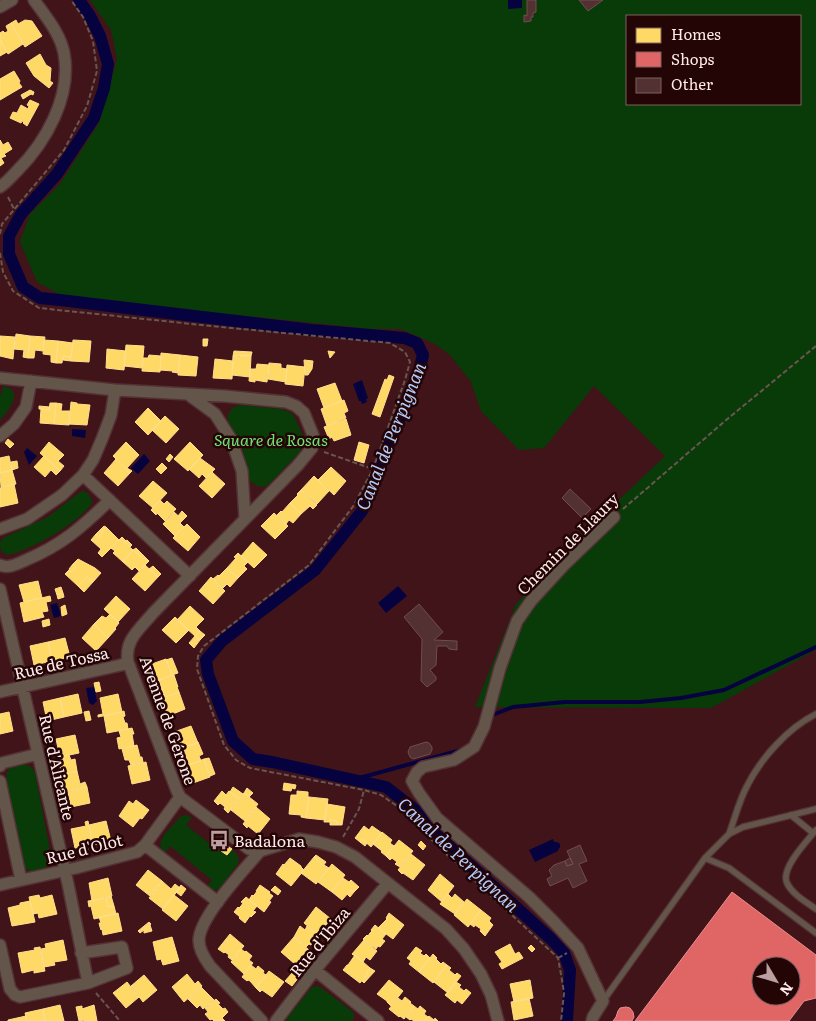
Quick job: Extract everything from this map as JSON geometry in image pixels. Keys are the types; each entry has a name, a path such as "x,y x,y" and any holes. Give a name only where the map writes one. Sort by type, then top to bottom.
{"street":[{"path":"0,7 12,0"},
{"path":"1,186 29,159 48,131 62,97 66,69 64,52 57,32 34,0"},
{"path":"0,378 115,390 286,402 296,406 304,413 313,435 312,448"},
{"path":"0,436 14,424 26,407 31,381"},
{"path":"0,529 26,518 62,495 83,475 93,460 102,439 110,415 115,390"},
{"path":"189,395 215,414 231,439 242,471 245,519"},
{"name":"Avenue de Gérone","path":"260,851 249,849 180,797 128,662 127,652 132,638 153,613 298,465 312,448"},
{"path":"83,475 190,576"},
{"path":"0,565 14,566 43,553 69,537 110,500"},
{"name":"Chemin de Llaury","path":"603,1001 578,948 529,898 437,818 412,781 417,772 423,767 454,760 474,747 484,727 500,668 517,620 564,564 614,517"},
{"name":"Rue d'Alicante","path":"0,589 88,983"},
{"name":"Rue de Tossa","path":"0,692 128,662"},
{"path":"0,766 2,763 38,754"},
{"path":"0,781 21,880"},
{"name":"Rue d'Olot","path":"0,885 137,852 146,845 180,797"},
{"path":"262,1021 210,966 203,956 199,941 204,924 218,902 260,851 299,839 336,847 355,857 446,930 464,949 481,974 491,995 498,1021"},
{"path":"146,845 218,902"},
{"name":"Rue d'Ibiza","path":"276,1021 315,970 388,882"},
{"path":"0,945 10,989 15,995 20,997 88,983 127,968 122,947 81,953"},
{"path":"315,970 371,1019"},
{"path":"592,1021 603,1001"}],"lane":[{"path":"729,834 746,787 762,762 782,739 803,720 816,714"},
{"path":"603,1001 705,858 729,834 743,827 816,809"},
{"path":"791,815 815,832 790,863 785,876 787,884 816,909"},
{"path":"705,858 729,868 816,933"}],"path":[{"path":"1,186 14,210"},
{"path":"0,253 3,272 13,292 39,308 390,343 405,352 410,362 406,380 373,469 354,505 309,565 204,646 198,656 196,669 224,746 236,760 250,768 381,795 397,806 558,958 564,993 561,1021"},
{"name":"Chemin de Llaury","path":"614,517 725,421 816,346"},
{"path":"312,448 373,469"},
{"path":"336,847 359,809 364,790"},
{"path":"558,958 570,951"},
{"path":"88,983 120,1021"}],"green space":[{"path":"90,0 816,0 816,650 711,708 475,707 516,604 567,549 665,456 594,386 544,448 519,450 481,411 471,382 450,355 435,344 401,329 372,329 64,297 37,282 20,242 30,214 60,184 99,123 117,59 111,30"},
{"path":"3,386 10,388 14,396 11,406 0,420 0,395"},
{"name":"Square de Rosas","path":"240,405 282,409 291,413 303,436 304,442 299,453 266,486 261,487 250,481 240,441 228,422 230,411"},
{"path":"83,491 89,495 92,503 77,519 54,535 28,548 7,555 1,551 0,543 3,538 48,517"},
{"path":"18,764 28,765 35,772 51,856 47,866 38,872 29,871 23,865 7,782 6,775 8,770"},
{"path":"186,815 192,818 186,825 220,852 226,845 237,854 239,861 237,865 219,889 212,890 206,887 212,880 170,846 164,854 161,849 164,835 181,816"},
{"path":"317,986 352,1011 354,1014 353,1021 285,1021 312,987"}],"shaded area":[{"path":"508,0 522,0 522,8 508,9"},
{"path":"362,380 368,398 366,399 367,402 362,404 359,401 353,384"},
{"path":"72,429 86,430 85,438 72,436"},
{"path":"27,448 37,456 29,465 24,452"},
{"path":"144,454 150,461 138,474 131,468"},
{"path":"398,586 407,596 386,613 378,603"},
{"path":"57,603 61,616 54,618 50,605"},
{"path":"94,687 97,701 93,705 89,703 86,688"},
{"path":"553,839 554,842 560,844 558,851 535,862 529,850"}],"building: Homes":[{"path":"16,20 18,24 25,20 32,21 42,36 25,47 11,23"},
{"path":"11,23 23,44 8,54 0,40 0,33 8,31 6,26"},
{"path":"0,40 7,52 0,56"},
{"path":"40,54 46,65 51,68 50,81 53,83 49,88 34,76 26,63"},
{"path":"14,71 22,87 0,100 0,79"},
{"path":"30,90 34,92 33,95 31,94 23,99 21,95"},
{"path":"30,100 39,104 27,126 22,121 21,123 10,118 13,112 17,113 21,105 28,109 29,106 27,105"},
{"path":"0,140 3,145 8,142 12,149 4,154 6,156 1,158 4,163 0,166"},
{"path":"16,334 30,336 28,358 23,357 24,350 14,349"},
{"path":"0,336 15,337 13,359 0,356"},
{"path":"30,336 45,337 43,351 35,350 34,358 28,358"},
{"path":"203,339 208,339 207,346 203,346"},
{"path":"44,340 58,341 56,363 51,362 51,355 43,354"},
{"path":"73,340 91,341 89,362 71,361"},
{"path":"58,341 73,343 71,357 63,356 62,363 56,363"},
{"path":"126,345 144,346 142,368 124,366"},
{"path":"107,349 126,351 124,370 106,368"},
{"path":"234,351 252,352 251,356 233,356"},
{"path":"328,351 335,352 330,358"},
{"path":"161,353 180,355 178,373 160,370"},
{"path":"149,355 161,356 160,372 142,371 143,358 148,358"},
{"path":"180,355 198,357 196,376 178,375"},
{"path":"240,355 251,356 250,377 232,375 233,356 240,357"},
{"path":"63,356 71,357 71,361 63,360"},
{"path":"215,359 233,361 232,379 213,378"},
{"path":"304,360 313,361 312,369 308,375 305,375"},
{"path":"269,363 281,364 281,368 287,369 286,382 268,379"},
{"path":"257,364 269,365 267,382 249,381 250,369 256,369"},
{"path":"287,365 305,367 303,386 285,384"},
{"path":"389,375 394,377 380,417 372,414 385,379 387,380"},
{"path":"335,383 342,401 324,408 317,389"},
{"path":"344,400 348,411 344,413 346,418 327,426 321,409"},
{"path":"71,402 90,405 87,425 69,424"},
{"path":"50,403 56,403 54,424 40,423 41,409 49,410"},
{"path":"56,403 62,404 61,411 70,411 69,425 54,424"},
{"path":"39,406 50,407 49,410 39,409"},
{"path":"148,408 161,421 148,435 135,422"},
{"path":"165,416 179,429 166,443 152,430"},
{"path":"346,419 351,435 334,441 332,437 329,439 324,427"},
{"path":"8,439 14,444 10,448 5,443"},
{"path":"49,442 64,455 58,461 64,466 60,471 40,453"},
{"path":"126,442 139,455 127,468 132,471 130,473 113,456"},
{"path":"190,442 203,455 188,471 174,459"},
{"path":"359,442 369,445 364,463 354,460"},
{"path":"170,454 173,457 169,462 166,459"},
{"path":"9,456 12,470 0,473 0,458"},
{"path":"44,456 60,471 56,475 51,470 45,477 34,467"},
{"path":"200,458 215,469 206,478 202,474 199,478 189,469"},
{"path":"116,459 130,473 118,486 104,473"},
{"path":"17,461 18,468 12,470 11,462"},
{"path":"162,463 167,468 161,474 156,469"},
{"path":"331,467 346,481 334,495 318,480"},
{"path":"12,470 16,484 1,487 0,473"},
{"path":"212,472 225,484 212,498 199,486"},
{"path":"314,476 329,491 317,504 301,490"},
{"path":"153,481 167,493 153,508 139,496"},
{"path":"14,484 18,503 0,507 0,488"},
{"path":"301,490 317,505 313,509 310,506 301,514 290,503"},
{"path":"160,500 164,504 167,501 176,509 165,521 151,510"},
{"path":"290,503 301,514 293,523 289,520 286,524 277,515"},
{"path":"182,511 187,516 183,520 178,516"},
{"path":"174,512 183,520 180,523 184,527 175,536 163,524"},
{"path":"274,513 288,526 275,539 261,526"},
{"path":"187,524 200,537 188,551 173,538"},
{"path":"104,526 106,527 99,537 96,534"},
{"path":"106,527 119,540 102,557 98,553 101,549 91,540 96,534 99,537"},
{"path":"122,537 126,541 124,542 133,550 123,562 113,553 115,551 111,548"},
{"path":"127,540 132,545 130,547 124,542"},
{"path":"253,542 267,555 254,568 241,556"},
{"path":"136,548 149,561 148,562 133,550"},
{"path":"133,550 148,562 139,571 135,567 132,570 123,562"},
{"path":"238,553 248,562 244,566 247,569 238,578 227,568"},
{"path":"78,559 101,573 93,582 87,577 78,586 65,574 69,570 71,572 76,567 73,564"},
{"path":"73,564 76,567 71,572 69,569"},
{"path":"145,565 158,577 145,591 132,579"},
{"path":"153,566 161,574 158,577 149,569"},
{"path":"227,568 238,578 230,587 227,584 223,588 213,579"},
{"path":"87,577 93,582 84,592 78,586"},
{"path":"211,577 225,591 213,604 199,591"},
{"path":"38,581 42,598 24,602 19,585"},
{"path":"61,587 63,593 57,595 55,589"},
{"path":"63,593 64,597 58,599 57,595"},
{"path":"50,596 51,601 46,602 48,611 42,612 44,617 24,622 20,603"},
{"path":"116,596 130,609 118,622 104,609"},
{"path":"65,605 67,614 62,616 61,607"},
{"path":"190,606 204,619 196,627 200,631 195,636 177,620"},
{"path":"110,614 119,623 108,638 94,624 102,616 106,618"},
{"path":"175,617 189,630 176,643 162,630"},
{"path":"49,619 50,625 43,627 42,621"},
{"path":"94,624 108,638 96,651 82,638"},
{"path":"200,631 205,635 200,640 195,636"},
{"path":"195,636 200,640 194,648 189,643"},
{"path":"65,638 70,657 52,661 48,642"},
{"path":"48,642 52,661 34,665 30,646"},
{"path":"172,658 178,673 172,675 166,660"},
{"path":"166,659 172,675 155,682 149,665"},
{"path":"174,675 179,692 165,697 159,680"},
{"path":"99,682 101,691 96,692 94,683"},
{"path":"161,685 165,697 161,699 158,687"},
{"path":"179,692 185,709 168,716 161,699"},
{"path":"78,694 82,713 64,717 60,698"},
{"path":"118,694 122,712 98,717 98,715 103,714 100,698"},
{"path":"60,698 64,717 47,721 43,702"},
{"path":"89,711 91,720 86,721 84,712"},
{"path":"124,711 125,716 123,717 128,729 107,733 104,716"},
{"path":"9,712 13,731 0,734 0,714"},
{"path":"191,726 198,743 180,749 174,732"},
{"path":"132,728 134,746 119,749 117,738 121,737 119,731"},
{"path":"75,735 79,753 60,757 56,739"},
{"path":"198,742 203,754 199,756 201,761 189,765 183,748"},
{"path":"137,745 143,762 131,765 129,760 125,760 122,749"},
{"path":"69,755 71,760 75,759 77,771 62,775 57,758"},
{"path":"209,758 215,774 210,776 204,759"},
{"path":"204,759 210,777 193,783 186,766"},
{"path":"146,762 150,780 132,784 128,766"},
{"path":"77,771 80,784 85,782 87,787 65,792 62,775"},
{"path":"284,783 296,785 295,789 292,788 291,791 283,790"},
{"path":"87,787 90,803 71,807 68,792"},
{"path":"233,787 243,794 239,799 230,792"},
{"path":"247,788 253,793 249,797 244,793"},
{"path":"222,791 226,795 229,791 239,799 228,813 224,809 225,807 220,803 218,805 214,801"},
{"path":"297,791 308,792 306,818 301,817 301,815 289,814 291,795 297,795"},
{"path":"244,793 258,804 245,821 231,810"},
{"path":"309,797 328,799 325,820 306,818"},
{"path":"136,800 149,810 133,827 119,816 129,801 133,804"},
{"path":"327,804 345,807 342,825 337,825 337,821 330,820 330,822 324,822"},
{"path":"256,807 270,819 258,834 243,824"},
{"path":"330,820 337,821 337,825 330,825"},
{"path":"88,821 93,845 87,846 88,850 82,852 81,847 75,848 71,829 86,826 85,822"},
{"path":"106,821 111,841 93,845 89,825"},
{"path":"364,826 369,830 372,826 382,833 371,847 362,839 360,842 355,838"},
{"path":"382,832 392,840 390,843 394,846 386,856 373,844"},
{"path":"362,839 367,843 365,846 360,842"},
{"path":"399,840 413,851 400,867 395,864 397,862 392,858 390,860 386,856"},
{"path":"421,841 426,846 423,850 418,845"},
{"path":"226,845 232,849 227,855 221,851"},
{"path":"411,854 425,865 413,880 398,870"},
{"path":"316,855 326,862 323,866 314,857"},
{"path":"314,857 323,866 329,868 316,884 301,873"},
{"path":"290,858 304,870 291,886 276,874"},
{"path":"332,864 345,875 332,892 318,882"},
{"path":"148,870 162,881 150,896 136,885"},
{"path":"440,874 454,886 442,902 428,890"},
{"path":"108,878 112,896 92,901 89,883"},
{"path":"343,878 349,882 351,880 359,887 354,892 351,890 342,900 332,892"},
{"path":"162,881 171,889 175,884 180,888 163,909 149,898"},
{"path":"181,885 186,889 181,896 176,892"},
{"path":"260,885 273,896 264,912 249,900"},
{"path":"275,886 281,891 278,895 271,890"},
{"path":"351,890 354,892 350,897 347,894"},
{"path":"448,894 452,898 455,894 464,902 455,914 440,904"},
{"path":"39,895 40,898 52,895 57,914 39,918 38,913 33,914 29,897"},
{"path":"174,895 188,906 176,921 162,910"},
{"path":"111,896 114,906 108,907 106,898"},
{"path":"246,897 257,906 253,911 256,912 245,923 234,912 241,906 243,903 241,902"},
{"path":"106,898 108,907 114,906 116,914 94,919 88,901"},
{"path":"467,899 481,910 468,927 454,915"},
{"path":"30,901 35,922 12,926 8,908"},
{"path":"316,907 331,919 324,925 318,935 304,923"},
{"path":"481,910 491,918 489,921 493,925 485,936 480,931 481,929 470,924"},
{"path":"118,913 122,931 103,935 99,917"},
{"path":"389,913 404,925 393,939 378,928 387,919"},
{"path":"149,922 151,924 140,933 138,931"},
{"path":"150,925 152,931 144,933 144,930"},
{"path":"375,925 386,934 382,939 385,941 376,949 363,939 368,936"},
{"path":"300,926 305,930 307,926 318,935 311,945 309,944 306,947 294,937"},
{"path":"230,934 244,946 232,960 228,957 229,955 218,949"},
{"path":"172,937 179,961 163,965 161,959 157,960 153,942"},
{"path":"294,937 309,950 300,957 301,959 296,965 281,952"},
{"path":"63,940 67,960 54,962 55,965 44,967 41,949 46,948 45,944"},
{"path":"364,940 377,951 370,960 366,957 363,962 352,954"},
{"path":"510,944 515,954 519,952 523,958 502,969 499,964 502,962 495,952"},
{"path":"531,945 535,949 532,952 528,948"},
{"path":"40,947 45,971 34,973 34,970 22,973 18,953 35,950 34,948"},
{"path":"416,947 422,951 420,953 424,956 426,954 430,958 419,972 409,964 411,961 407,958"},
{"path":"241,949 252,956 249,960 253,963 244,974 231,962"},
{"path":"433,954 441,964 443,962 447,965 433,983 419,972"},
{"path":"355,955 370,968 360,983 343,970"},
{"path":"251,965 256,969 258,966 266,975 256,988 250,981 242,977"},
{"path":"447,965 451,968 449,970 455,975 457,973 461,976 448,993 434,982"},
{"path":"370,968 375,971 364,983 362,981"},
{"path":"269,971 284,982 272,997 262,990 260,992 256,988"},
{"path":"293,972 299,977 292,986 285,981"},
{"path":"187,974 195,984 198,981 202,986 184,1002 172,987"},
{"path":"144,975 157,990 143,1002 131,986"},
{"path":"389,980 403,991 391,1006 377,994"},
{"path":"530,980 533,998 514,1002 510,984"},
{"path":"127,982 139,997 126,1008 113,993"},
{"path":"456,982 461,985 459,987 464,991 466,989 471,993 462,1004 457,1000 455,1003 445,995"},
{"path":"201,987 214,1000 203,1009 200,1005 197,1008 188,999"},
{"path":"405,997 414,1006 404,1019 389,1009 398,998 402,1001"},
{"path":"529,998 533,1016 514,1020 511,1002"},
{"path":"216,999 220,1003 218,1004 228,1012 222,1018 225,1021 210,1020 205,1014 208,1012 205,1008"},
{"path":"60,1005 64,1021 45,1021 43,1009"},
{"path":"94,1005 97,1021 79,1021 76,1007 82,1006 82,1009"},
{"path":"414,1006 418,1009 420,1006 426,1011 424,1014 428,1017 425,1021 414,1021 406,1017"},
{"path":"43,1009 45,1021 27,1021 25,1013"},
{"path":"26,1016 27,1021 8,1021 8,1020"},
{"path":"429,1016 434,1020 435,1018 438,1021 425,1021"}],"building: Shops":[{"path":"732,892 816,955 816,998 804,1001 801,1005 801,956 751,956 751,1006 800,1006 789,1021 635,1021"},
{"path":"620,1008 630,1008 633,1012 634,1017 632,1021 613,1021"}],"building: Other":[{"path":"527,0 536,0 536,12 533,13 531,21 524,22 524,15 527,16"},
{"path":"579,0 603,0 588,11"},
{"path":"570,489 591,509 582,518 562,498"},
{"path":"419,604 443,632 434,640 457,641 457,650 449,649 447,646 437,646 436,665 430,670 436,677 436,680 427,687 421,681 422,639 404,617"},
{"path":"426,742 432,747 430,754 413,759 410,757 408,752 410,747"},
{"path":"580,845 587,861 579,864 587,881 573,888 568,878 550,886 547,879 552,876 549,870 554,865 565,861 567,866 573,864 567,851"},
{"path":"570,858 573,864 567,866 565,861"}],"waterway":[{"name":"Canal de Perpignan","path":"79,0 100,36 108,64 104,88 94,118 57,174 21,214 9,236 9,254 23,287 40,298 312,330 404,338 417,343 423,355 419,371 362,511 315,570 222,641 206,660 208,674 233,741 253,759 386,787 418,812 447,844 564,953 570,970 567,1021"},
{"path":"495,714 513,707 565,702 640,702 681,698 724,690 816,647"},
{"path":"352,780 461,750"}],"place":[{"name":"Badalona","path":"219,840"}]}
